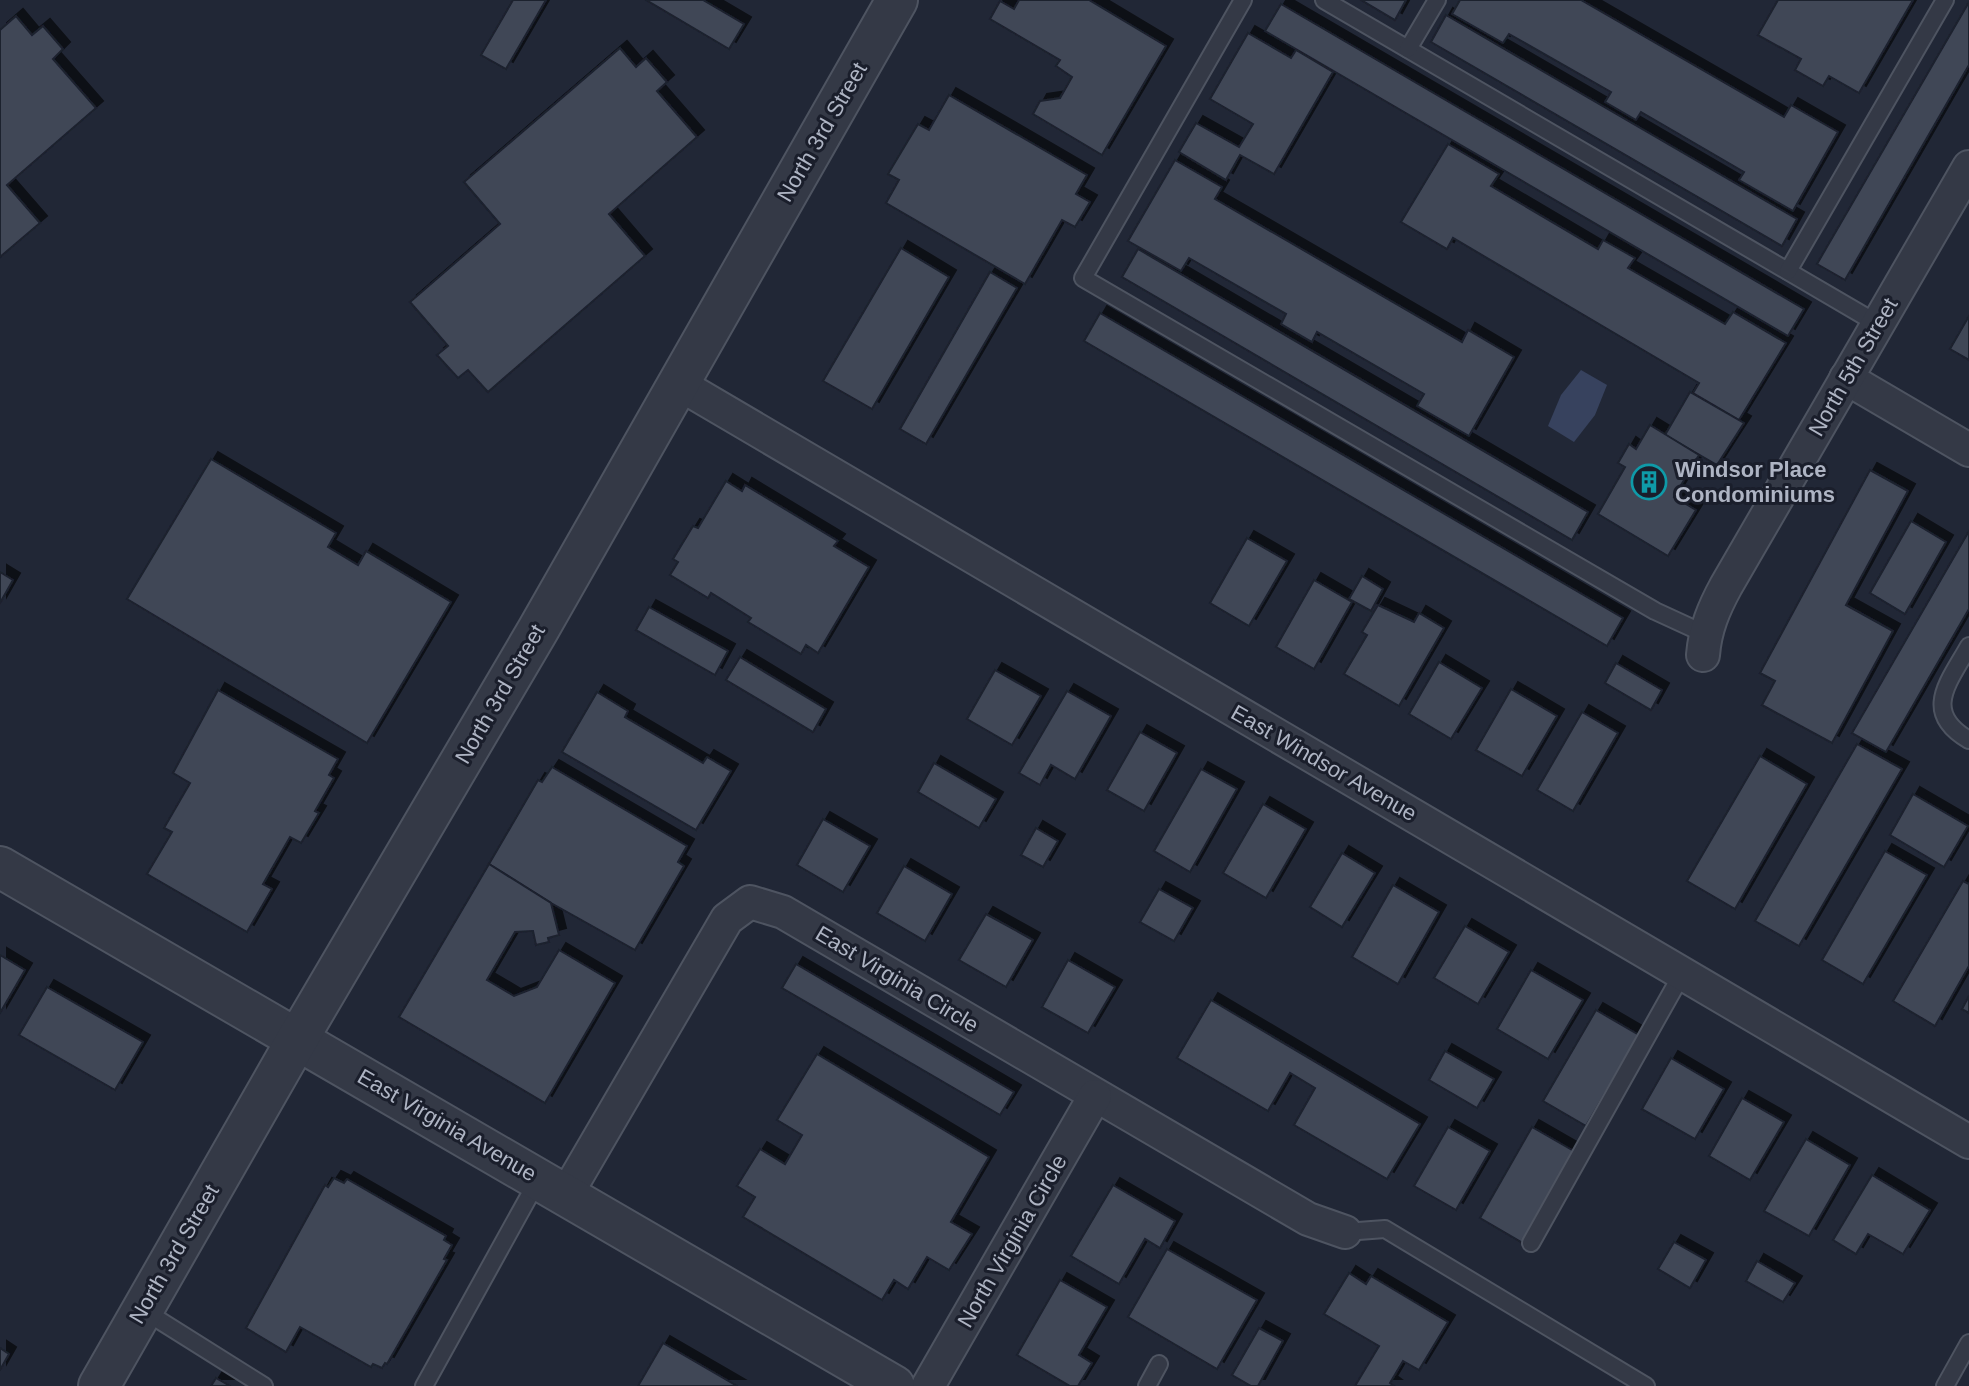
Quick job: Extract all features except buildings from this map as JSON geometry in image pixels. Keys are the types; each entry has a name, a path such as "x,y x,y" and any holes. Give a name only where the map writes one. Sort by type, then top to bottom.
{"street":[{"name":"North 3rd Street","path":"99,1386 298,1038 544,620 897,0"},
{"name":"North 5th Street","path":"1704,644 1726,586 1969,167"},
{"path":"1846,378 1969,450"},
{"name":"East Windsor Avenue","path":"679,384 1969,1142"},
{"name":"East Virginia Avenue","path":"0,867 894,1386"},
{"name":"East Virginia Circle","path":"552,1187 727,919 750,902 783,912 1308,1219 1345,1232"},
{"name":"North Virginia Circle","path":"928,1386 1095,1096"}],"lane":[{"path":"1243,0 1083,278 1643,605 1704,644"},
{"path":"1324,0 1878,324"},
{"path":"1408,49 1437,0"},
{"path":"1788,271 1945,0"},
{"path":"1969,646 1940,703 1944,716 1955,731 1969,740"},
{"path":"1531,1243 1682,974"},
{"path":"424,1386 552,1187"},
{"path":"1345,1232 1385,1229 1646,1386"},
{"path":"142,1310 264,1386"},
{"path":"1945,1386 1969,1343"},
{"path":"1147,1386 1159,1364"}],"water":[{"path":"1581,370 1607,385 1595,415 1574,442 1548,426 1561,395"}],"place":[{"name":"Windsor Place Condominiums","path":"1649,482"}]}
